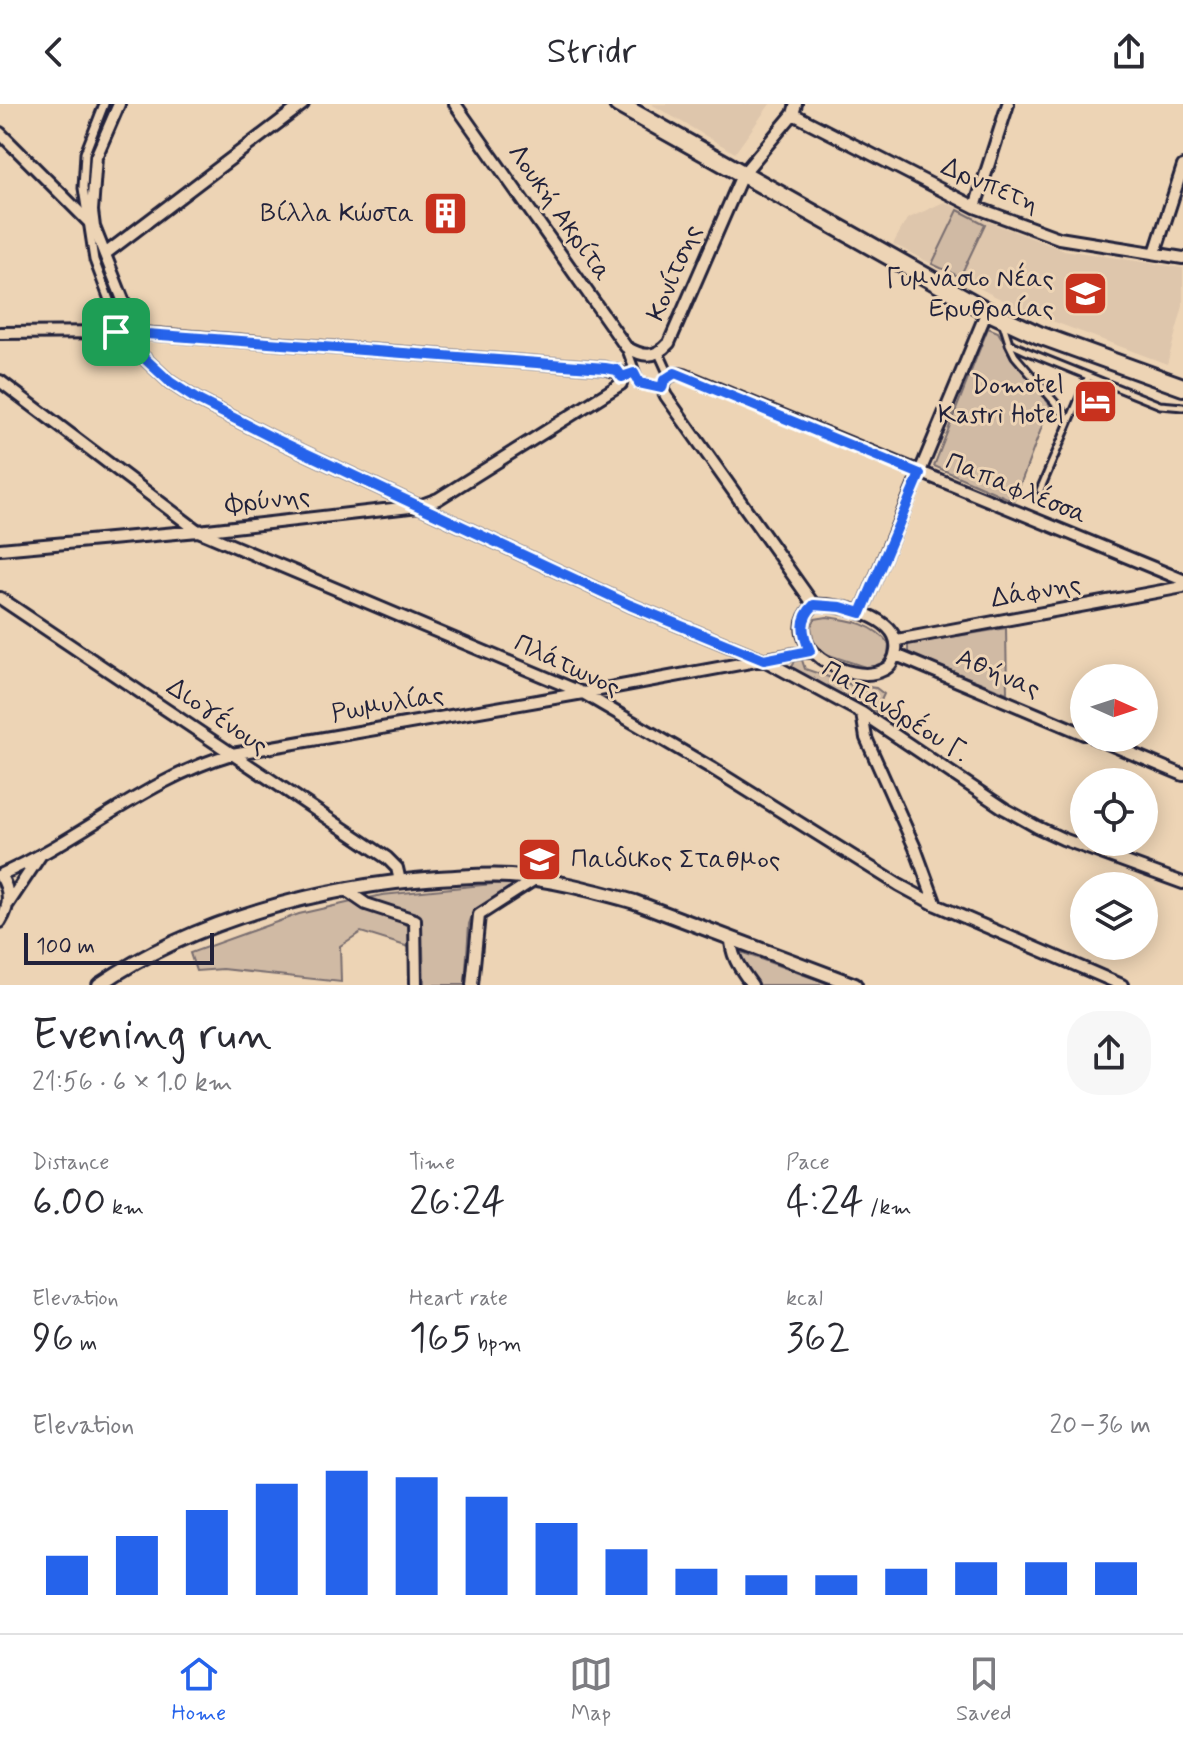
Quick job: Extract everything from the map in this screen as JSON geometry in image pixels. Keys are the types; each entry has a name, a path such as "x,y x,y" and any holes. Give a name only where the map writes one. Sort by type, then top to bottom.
{"main road":[{"path":"618,104 995,315 1039,335 1183,387"}],"street":[{"path":"104,104 85,153 83,188 94,260 112,308 116,332"},
{"path":"90,224 96,157 119,104"},
{"path":"105,254 303,104"},
{"name":"Λουκή Ακρίτα","path":"455,104 626,347"},
{"path":"975,207 1008,104"},
{"name":"Κονίτσης","path":"626,347 643,355 659,353 669,343 742,175 794,109"},
{"name":"Δρνπετη","path":"794,109 975,207 1059,238 1183,258"},
{"path":"0,133 90,224 136,330 147,334 605,368 617,370 622,377 634,373"},
{"path":"1155,253 1183,166"},
{"path":"116,332 128,310"},
{"path":"861,613 920,474 995,315"},
{"path":"0,333 116,332"},
{"name":"Παπανδρέου Γ.","path":"116,332 170,382 196,399 630,605 764,660 862,713 1037,827 1183,883"},
{"path":"142,355 140,345 147,334"},
{"path":"626,347 639,383 662,388 814,605"},
{"path":"659,353 669,375 662,388"},
{"name":"Παπαφλέσσα","path":"669,375 684,375 1183,580"},
{"name":"Φρύνης","path":"0,549 419,506 438,499 617,389 622,377"},
{"name":"Πλάτωνος","path":"0,381 198,531 583,693 713,769 899,885 936,905 1122,985"},
{"name":"Δάφνης","path":"897,640 1183,587"},
{"name":"Διογένους","path":"0,598 387,858 397,868 400,881"},
{"path":"814,605 841,607 861,613 891,630 897,640 896,655 888,669 873,674 856,673 823,660 810,651 802,624 806,613 814,605"},
{"name":"Ρωμυλίας","path":"0,875 184,771 232,754 810,651"},
{"name":"Αθήνας","path":"896,655 1070,728"},
{"path":"862,713 866,738 915,848 936,905"},
{"path":"1128,752 1183,775"},
{"name":"Ρωμυλίας","path":"0,922 8,904 41,854"},
{"path":"0,875 7,889 8,904"},
{"path":"99,985 147,957 242,915 278,904 400,881 479,876 535,879 635,902 855,985"},
{"path":"472,985 479,915 535,879"},
{"path":"347,891 366,904 415,920 416,985"},
{"path":"731,938 735,961 752,985"}],"lane":[{"path":"995,315 1015,356 1070,420"},
{"path":"1009,343 1160,405 1183,407"},
{"path":"1040,490 1088,378"}],"shaded area":[{"path":"651,104 770,104 735,153"},
{"name":"Γυμνάσιο Νέας Ερυθραίας","path":"944,202 1064,250 1183,268 1183,306 1167,364 1020,309 893,244 907,219"},
{"path":"958,210 985,224 960,277 932,264"},
{"path":"988,328 998,332 1014,360 1050,405 1014,501 934,466"},
{"path":"827,617 861,624 883,637 889,644 883,663 868,668 826,654 814,643 811,626 815,619"},
{"path":"1006,628 1007,693 908,654 908,644"},
{"path":"796,658 802,660 805,669 852,685 876,688 884,694 876,711 791,670"},
{"path":"513,882 515,887 473,913 469,924 465,985 424,985 423,947 412,948 361,932 340,946 341,982 223,969 196,971 190,953 299,914 382,895"},
{"path":"735,950 832,985 759,985"}],"place":[{"name":"Βίλλα Κώστα","path":"445,214"},
{"name":"Γυμνάσιο Νέας Ερυθραίας","path":"1085,294"},
{"name":"Domotel Kastri Hotel","path":"1095,401"},
{"name":"Παιδικος Σταθμος","path":"540,860"}],"route":[{"path":"128,310 136,330 147,334 605,368 617,370 622,377 634,373 644,386 662,388 664,380 675,373 920,474 861,613 841,607 814,605 806,613 802,624 810,651 764,660 630,605 269,436 181,391 116,332 128,310"}]}
